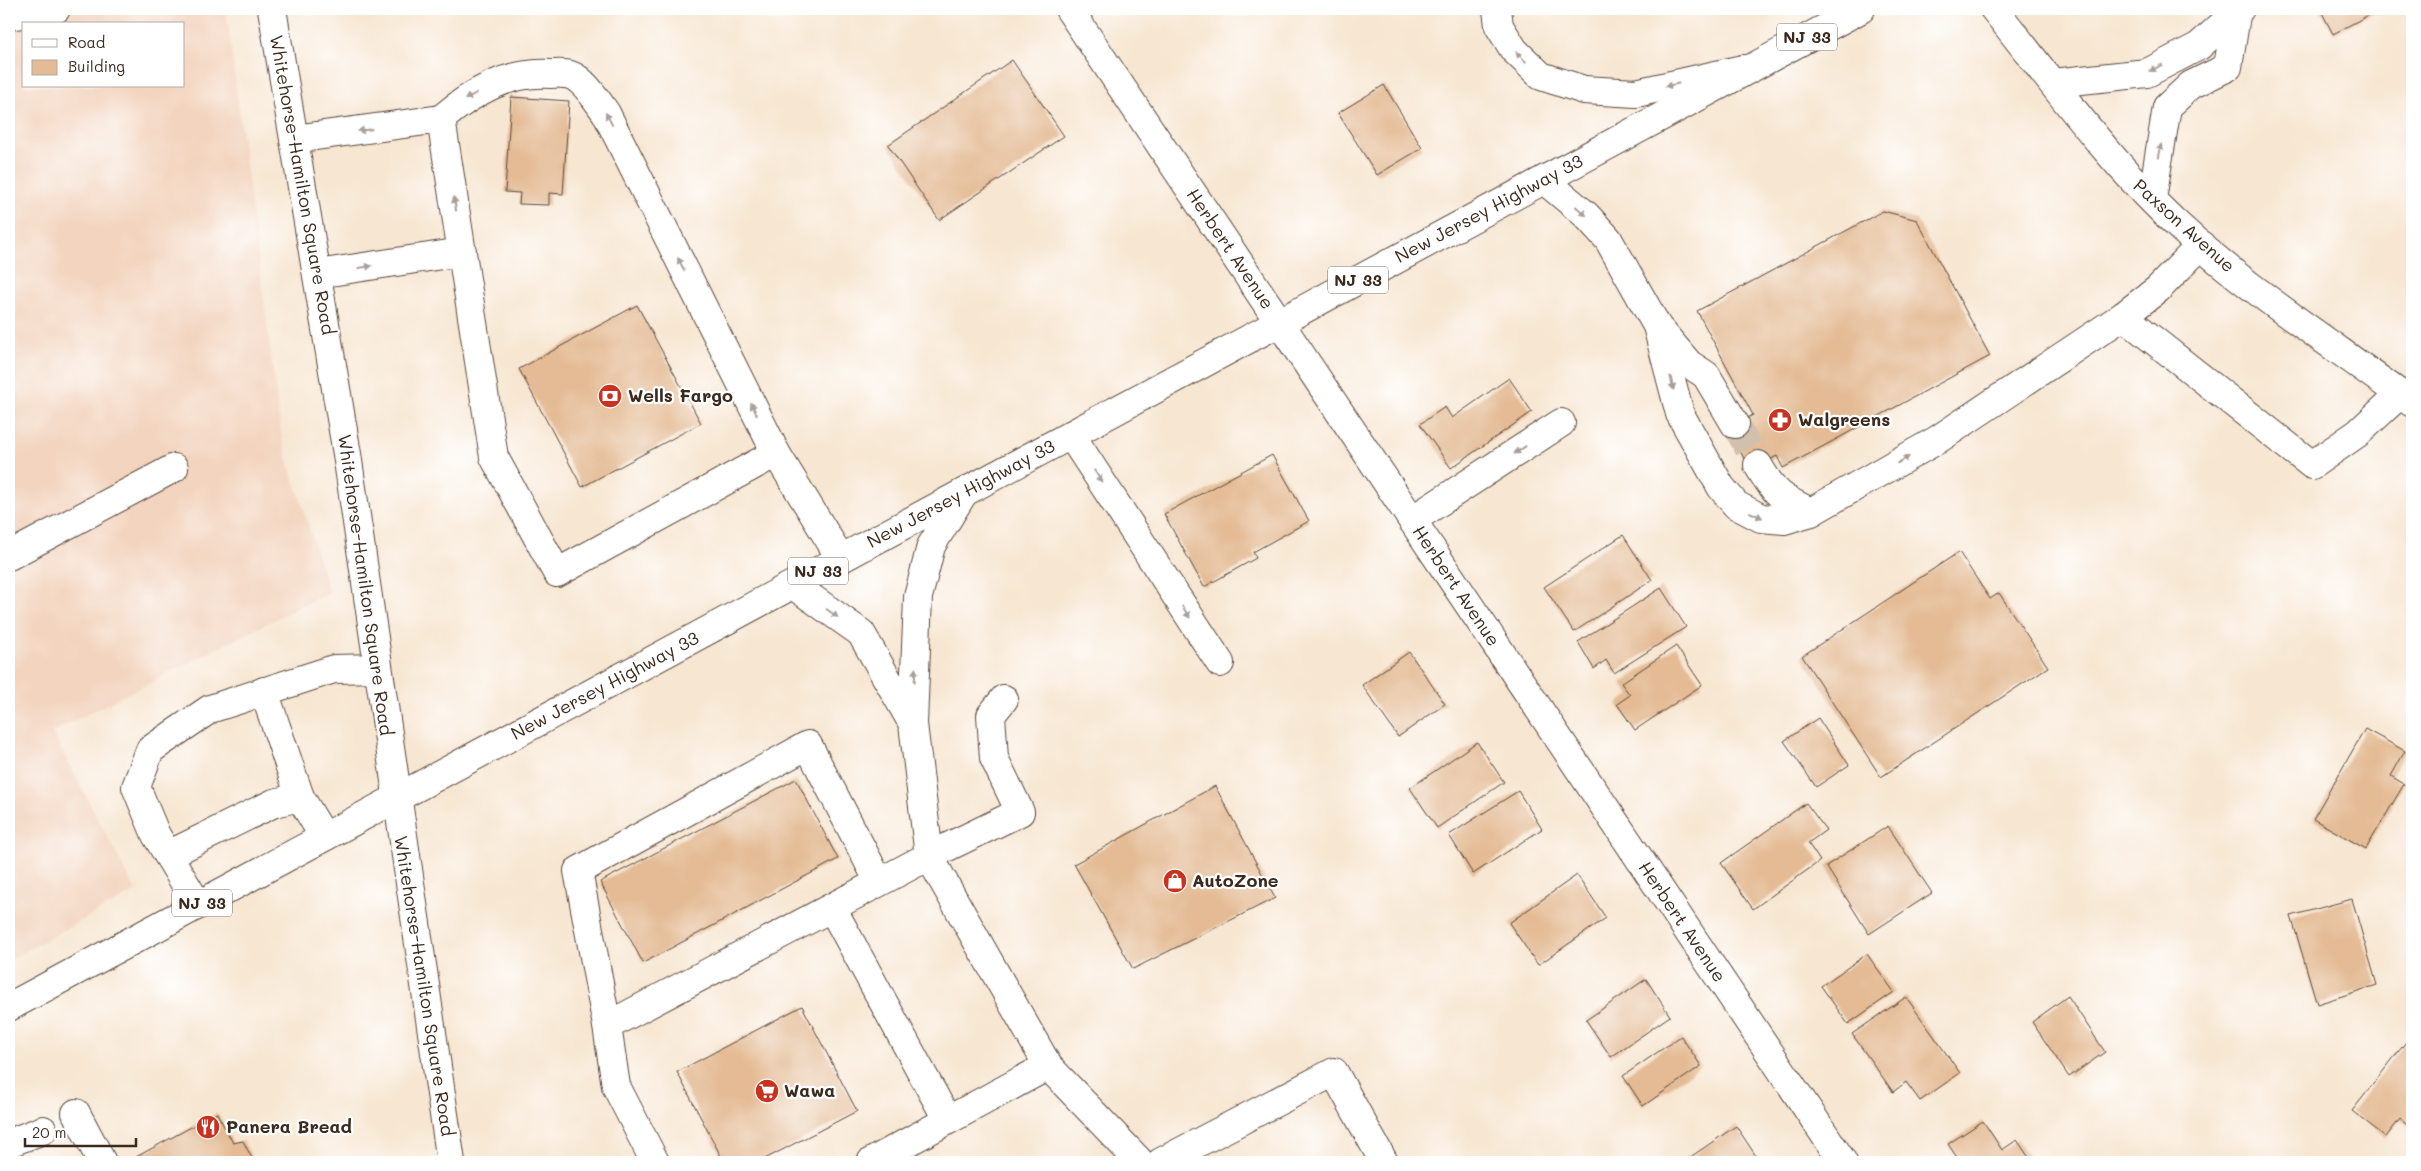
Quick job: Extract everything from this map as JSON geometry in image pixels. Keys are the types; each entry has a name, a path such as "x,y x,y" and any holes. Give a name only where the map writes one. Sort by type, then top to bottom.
{"street":[{"path":"9,16 56,9"},
{"name":"Whitehorse-Hamilton Square Road","path":"272,9 347,454 396,798 451,1162"},
{"name":"Herbert Avenue","path":"1069,9 1843,1162"},
{"path":"1497,9 1499,26 1514,50 1540,76 1584,90 1636,93 1754,66"},
{"name":"New Jersey Highway 33","path":"9,1007 1861,9"},
{"name":"Paxson Avenue","path":"1994,9 2121,168 2200,245 2406,398"},
{"path":"2053,83 2147,73 2199,46 2239,9"},
{"path":"2152,199 2167,107 2192,85 2228,66 2239,9"},
{"path":"294,139 441,119 466,98 502,80 541,73 571,75 589,90 606,114 776,453 841,559"},
{"path":"441,119 494,457 557,573 776,453"},
{"path":"1544,180 1586,214 1608,239 1657,326 1689,364 1706,375 1735,424"},
{"path":"1657,326 1680,414 1721,487 1736,505 1761,518 1784,520 1811,512 1937,440 2122,316 2158,289 2200,245"},
{"path":"317,274 462,252"},
{"path":"2122,316 2312,465 2406,398"},
{"path":"1412,520 1561,423"},
{"path":"1071,435 1220,662"},
{"path":"1758,465 1770,486 1786,500 1811,512"},
{"path":"9,556 174,468"},
{"path":"962,494 931,546 918,596 913,724 929,856 1048,1066 1140,1162"},
{"path":"792,585 861,633 913,724"},
{"path":"198,905 156,835 136,787 150,750 210,708 334,669 377,668"},
{"path":"264,691 300,797 324,837"},
{"path":"607,1026 929,856 1020,812 994,758 991,715 1004,699"},
{"path":"655,1162 616,1086 607,1026 578,872 808,745 879,882"},
{"path":"168,855 274,803 300,797"},
{"path":"832,908 947,1119"},
{"path":"871,1162 947,1119 1048,1066"},
{"path":"1161,1162 1334,1072 1384,1162"},
{"path":"76,1113 102,1162"},
{"path":"9,1143 43,1130"}],"shaded area":[{"path":"9,9 226,9 282,440 329,592 52,732 136,891 9,960"}],"building":[{"path":"2320,9 2380,9 2333,34"},
{"path":"1012,60 1064,136 939,220 888,145"},
{"path":"1384,85 1422,148 1377,175 1338,113"},
{"path":"511,97 569,101 563,194 549,193 549,205 519,204 520,193 505,192"},
{"name":"Walgreens","path":"1883,211 1917,220 1990,356 1783,468 1777,456 1750,470 1728,428 1753,415 1697,311"},
{"name":"Wells Fargo","path":"637,305 701,423 582,487 519,369"},
{"path":"1509,378 1532,412 1451,468 1420,424 1445,407 1452,418"},
{"path":"1272,455 1309,521 1253,552 1256,558 1204,587 1164,514"},
{"path":"1623,535 1652,580 1574,632 1544,587"},
{"path":"1959,552 1990,599 1999,593 2048,667 1881,777 1802,656"},
{"path":"1661,588 1686,627 1614,673 1606,660 1594,669 1578,642"},
{"path":"1676,646 1702,685 1635,730 1617,704 1630,695 1621,683"},
{"path":"1409,652 1445,704 1398,737 1362,685"},
{"path":"1818,718 1849,765 1816,787 1784,741"},
{"path":"2365,729 2405,751 2391,776 2404,784 2366,849 2313,819"},
{"path":"1477,742 1504,782 1437,828 1410,788"},
{"path":"796,779 838,859 643,963 600,882"},
{"name":"AutoZone","path":"1215,786 1275,898 1133,969 1074,864"},
{"path":"1518,791 1542,829 1473,874 1449,835"},
{"path":"1806,803 1826,830 1808,843 1820,861 1753,909 1721,863"},
{"path":"1888,826 1932,893 1869,934 1826,866"},
{"path":"1577,875 1606,918 1538,965 1509,923"},
{"path":"2352,899 2377,985 2317,1004 2291,916"},
{"path":"1867,954 1894,992 1848,1024 1821,986"},
{"path":"1646,979 1670,1016 1611,1057 1586,1020"},
{"path":"2068,996 2105,1052 2069,1077 2032,1022"},
{"path":"1906,997 1960,1073 1920,1101 1906,1082 1893,1092 1852,1034"},
{"name":"Wawa","path":"802,1006 857,1111 759,1162 724,1162 677,1072"},
{"path":"1681,1036 1701,1066 1643,1106 1623,1076"},
{"path":"2406,1042 2412,1047 2412,1129 2400,1119 2386,1137 2352,1111"},
{"name":"Panera Bread","path":"217,1113 233,1143 243,1141 254,1162 139,1162 136,1157"},
{"path":"1983,1121 2002,1150 2017,1140 2032,1162 1960,1162 1948,1144"},
{"path":"1736,1126 1760,1162 1683,1162"}],"tunnel":[{"path":"1735,424 1758,465"}],"place":[{"name":"Wells Fargo","path":"610,396"},
{"name":"Walgreens","path":"1780,420"},
{"name":"AutoZone","path":"1175,881"},
{"name":"Wawa","path":"767,1091"},
{"name":"Panera Bread","path":"208,1127"}]}
